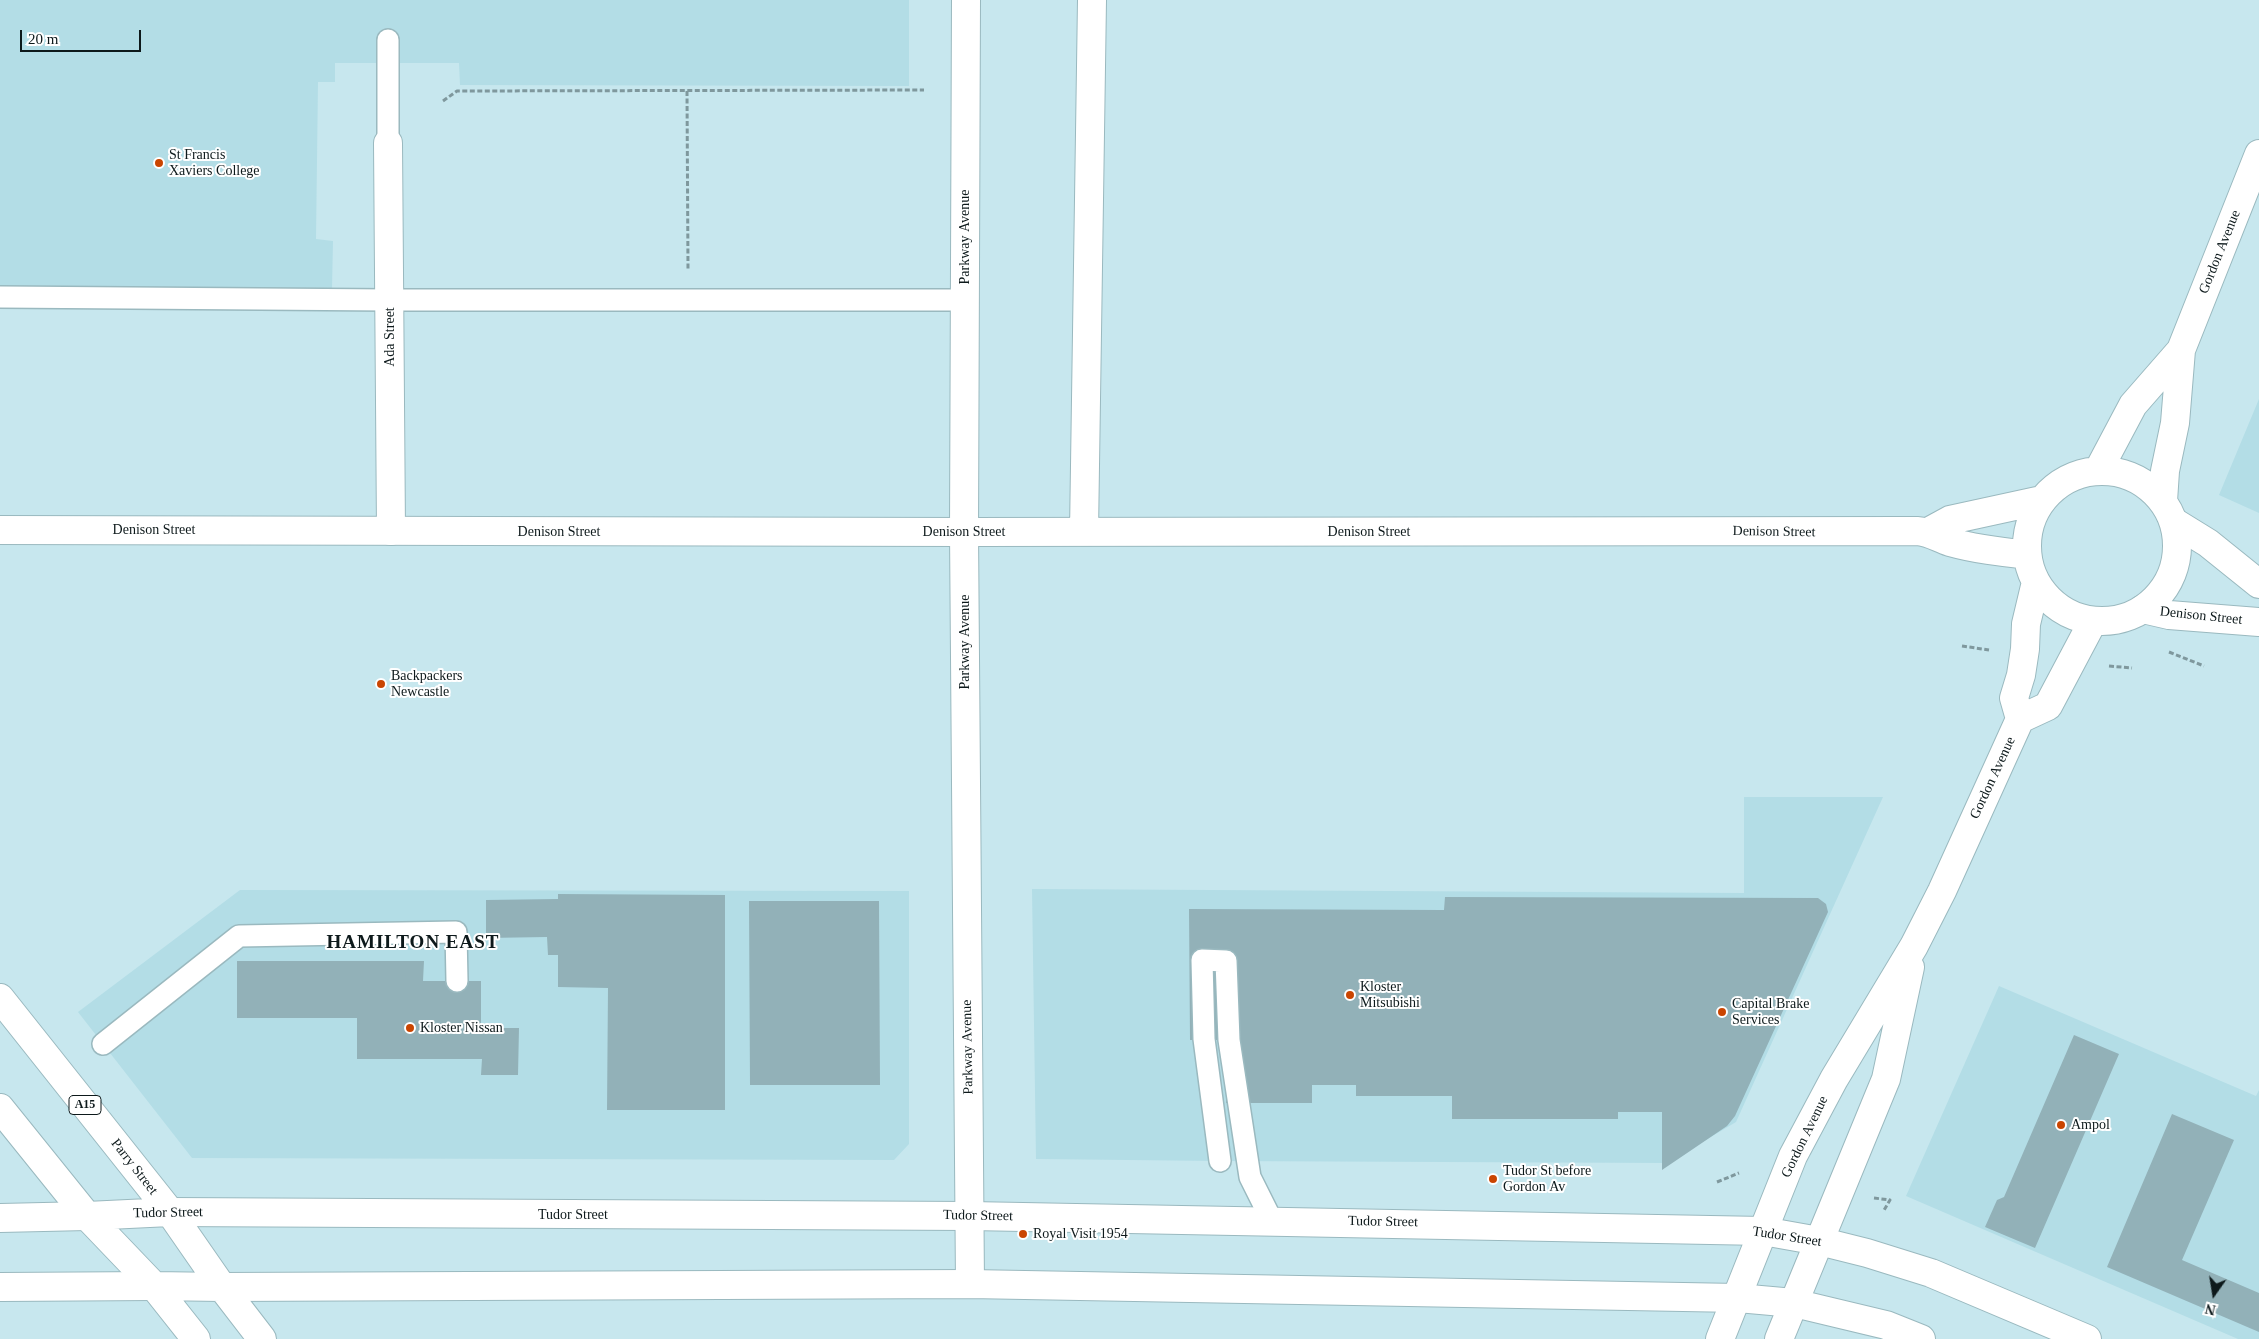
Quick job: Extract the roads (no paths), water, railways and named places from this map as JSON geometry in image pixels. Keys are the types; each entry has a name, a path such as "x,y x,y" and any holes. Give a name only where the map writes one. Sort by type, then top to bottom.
{"main road":[{"name":"Parkway Avenue","path":"966,0 964,532 970,1284"},
{"path":"1084,532 1092,0"},
{"name":"Ada Street","path":"388,143 391,531"},
{"name":"Gordon Avenue","path":"2168,511 2165,471 2175,422 2181,350 2259,154"},
{"name":"Gordon Avenue","path":"2098,471 2133,405 2181,350"},
{"path":"2168,511 2178,550 2176,564 2164,590 2143,609 2124,618 2093,621 2070,614 2060,608 2050,601 2036,582 2027,556 2028,532 2036,509 2042,500 2067,479 2098,471 2111,471 2134,478 2155,491 2168,511 2259,584"},
{"name":"Denison Street","path":"1928,532 1950,520 2042,500"},
{"name":"Denison Street","path":"0,530 1928,532 1948,541 1980,549 2027,556"},
{"path":"2036,582 2026,624 2021,675 2014,698 2020,719 2048,706 2093,621"},
{"name":"Denison Street","path":"2143,609 2169,615 2259,622"},
{"name":"Gordon Avenue","path":"1720,1339 1794,1156 1834,1079 1914,946 1942,890 2020,719"},
{"name":"Gordon Avenue","path":"1779,1339 1886,1079 1914,946"},
{"name":"Parry Street","path":"0,998 170,1212 222,1287 262,1339"},
{"path":"0,1108 88,1216 154,1286 196,1339"},
{"name":"Tudor Street","path":"0,1218 170,1212 970,1216 1763,1231 1819,1241 1931,1272 2087,1339"},
{"path":"0,1288 970,1284 1738,1298 1794,1303 1886,1324 1921,1339"}],"lane":[{"path":"388,40 388,143"},
{"path":"0,297 389,300 965,300"},
{"path":"103,1044 238,936 456,932 457,981"},
{"path":"1220,1161 1204,1039 1202,960 1226,960 1229,1040 1250,1177 1272,1221"}],"place":[{"name":"St Francis Xaviers College","path":"159,163"},
{"name":"Backpackers Newcastle","path":"381,684"},
{"name":"Kloster Mitsubishi","path":"1350,995"},
{"name":"Capital Brake Services","path":"1722,1012"},
{"name":"Kloster Nissan","path":"410,1028"},
{"name":"Ampol","path":"2061,1125"},
{"name":"Tudor St before Gordon Av","path":"1493,1179"},
{"name":"Royal Visit 1954","path":"1023,1234"}],"district":[{"name":"HAMILTON EAST","path":"413,943"}]}
